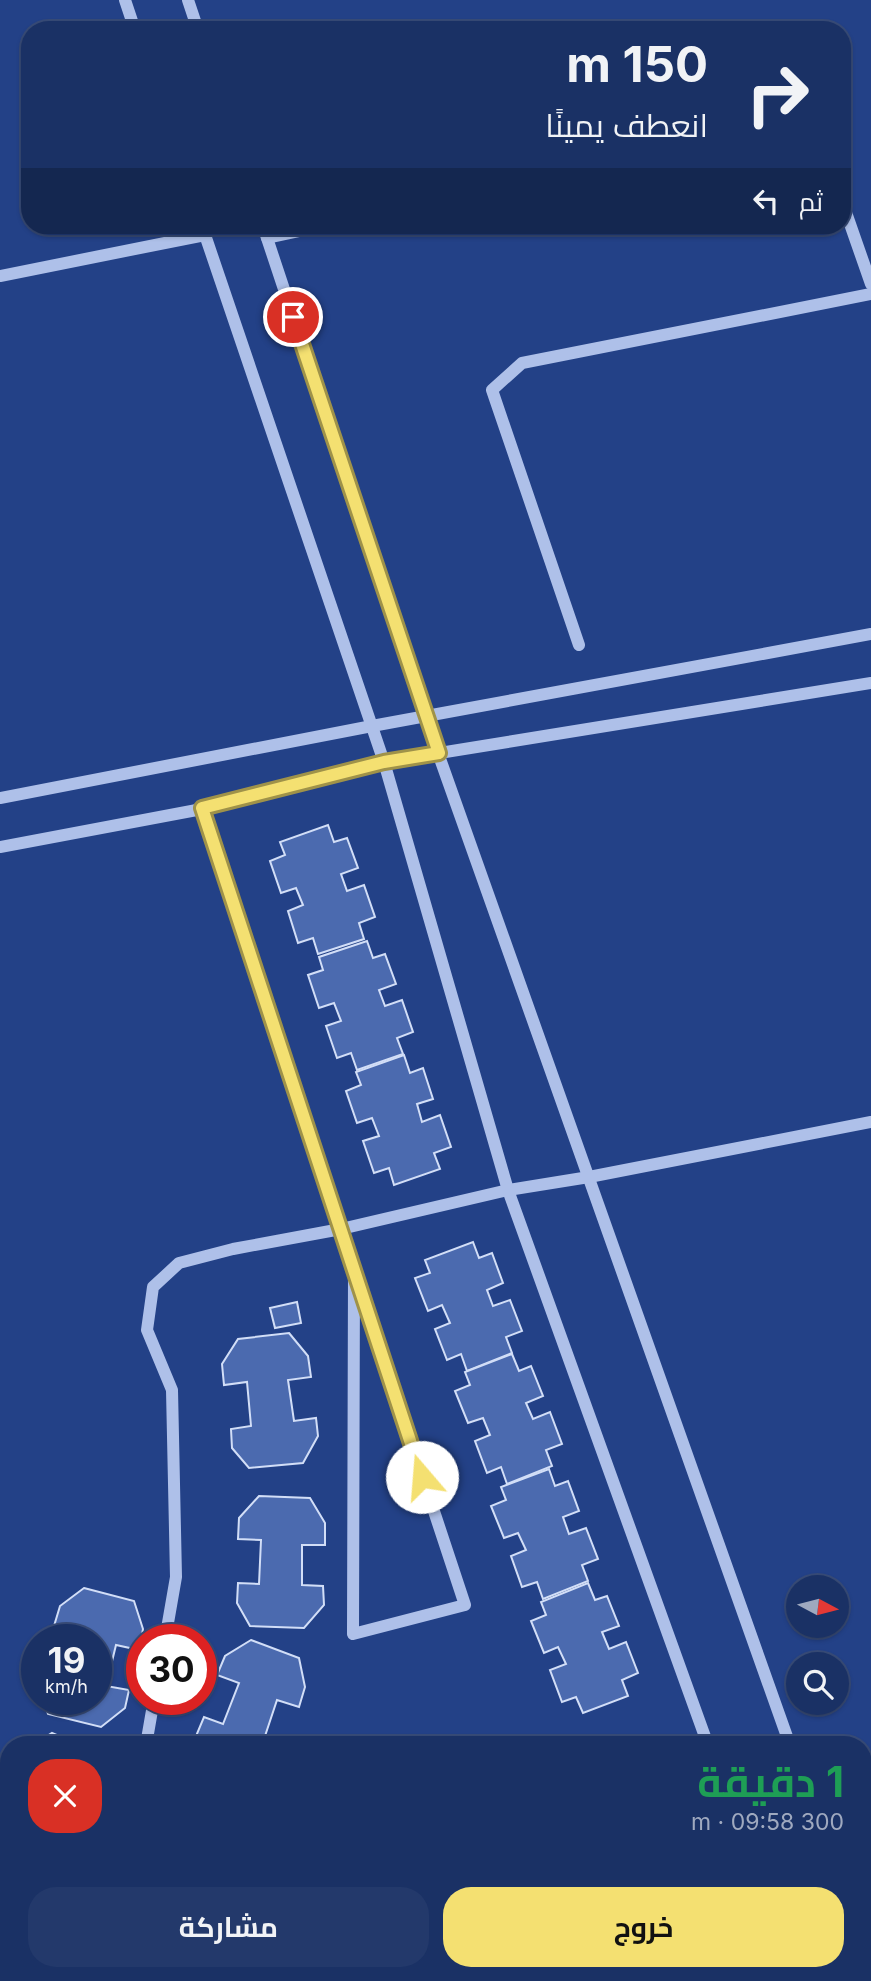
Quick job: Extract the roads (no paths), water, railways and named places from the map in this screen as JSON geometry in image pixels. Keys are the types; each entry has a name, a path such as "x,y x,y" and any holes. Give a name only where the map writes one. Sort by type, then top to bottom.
{"street":[{"path":"125,0 132,21"},
{"path":"188,0 195,21"},
{"path":"851,227 871,284"},
{"path":"0,276 182,235"},
{"path":"206,235 384,762 508,1190 705,1736"},
{"path":"266,235 426,716 787,1736"},
{"path":"579,645 492,390 522,363 871,294"},
{"path":"0,798 871,634"},
{"path":"0,847 202,808 384,762 871,683"},
{"path":"202,808 355,1271 465,1605 353,1634 355,1271"},
{"path":"167,1624 176,1577 172,1390 147,1330 153,1287 179,1263 508,1190 589,1177 871,1122"},
{"path":"148,1736 151,1715"}]}
